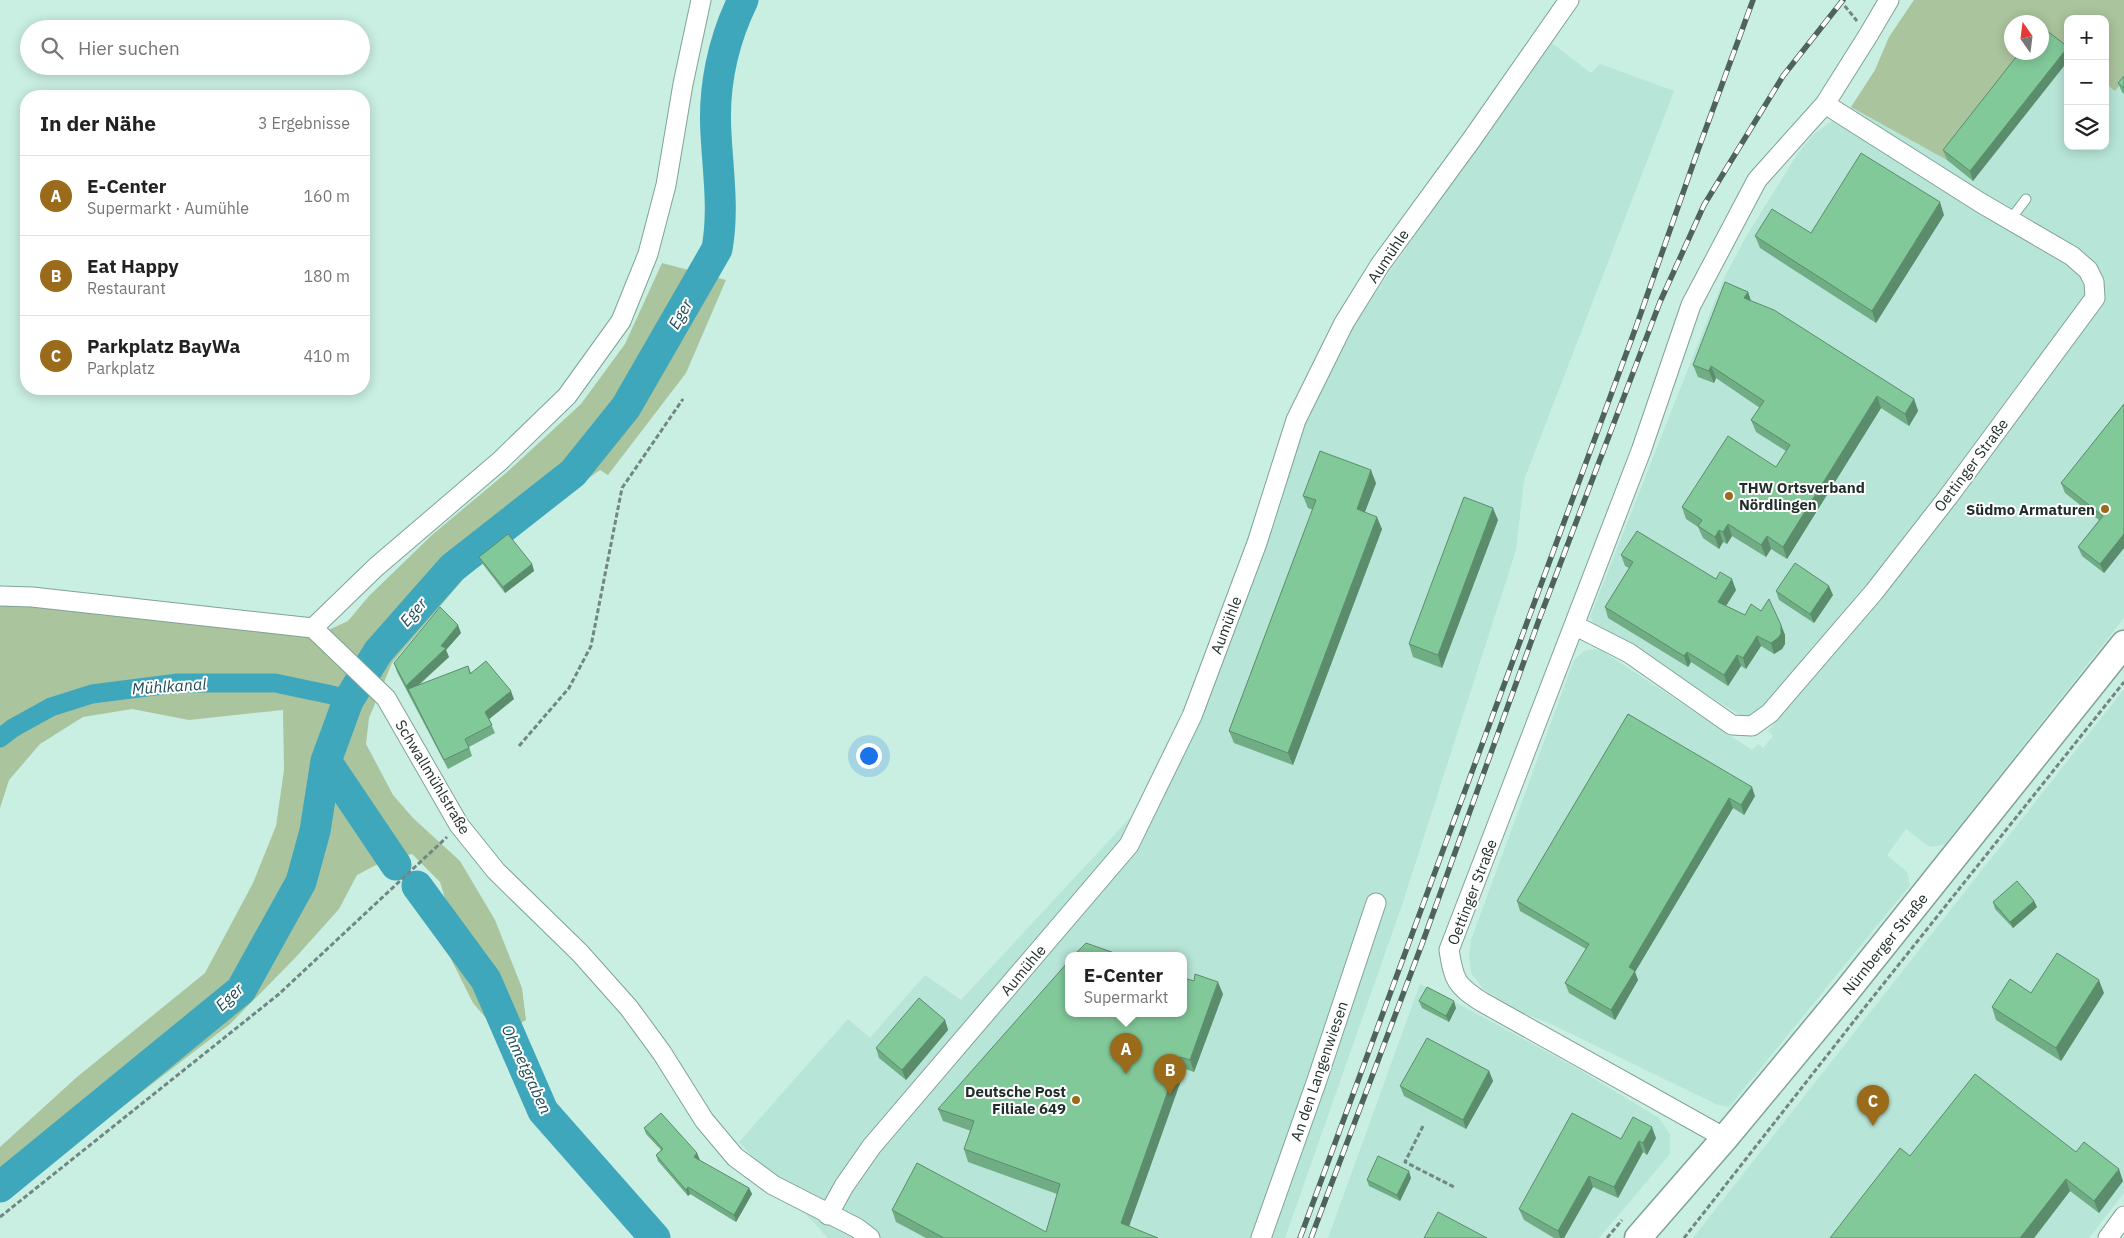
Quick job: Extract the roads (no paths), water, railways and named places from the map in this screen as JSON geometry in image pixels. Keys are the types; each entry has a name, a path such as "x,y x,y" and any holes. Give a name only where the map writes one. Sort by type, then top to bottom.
{"main road":[{"name":"Nürnberger Straße","path":"1638,1238 1725,1138 1846,992 2124,644"}],"street":[{"path":"0,596 32,597 314,628 376,567 500,461 568,396 620,320 648,254 666,185 683,84 701,0"},
{"name":"Aumühle","path":"828,1215 844,1186 872,1146 1129,845 1192,716 1257,543 1296,420 1336,340 1380,265 1472,139 1569,0"},
{"name":"Oettinger Straße","path":"1725,1138 1462,989 1453,973 1449,950 1641,451 1691,305 1757,180 1825,104 1870,34 1888,0"},
{"name":"Oettinger Straße","path":"1574,625 1629,653 1732,725 1752,726 1770,713 1874,592 2095,298 2094,282 2088,270 2072,256 2010,220 1825,104"},
{"name":"Schwallmühlstraße","path":"314,628 386,698 460,825 496,871 580,953 629,1008 662,1053 704,1120 735,1157 773,1185 863,1233"},
{"name":"An den Langenwiesen","path":"1261,1238 1376,904"},
{"path":"2108,1238 2124,1216"}],"lane":[{"path":"2010,220 2026,199"}],"waterway":[{"name":"Eger","path":"0,1187 241,990 301,882 315,831 326,761 348,701 378,652 452,568 573,473 626,407 717,249 720,206 715,117 716,99 725,48 743,0"},
{"name":"Mühlkanal","path":"0,738 13,728 51,707 92,694 178,683 275,683 332,695 348,701"},
{"name":"Ohmetgraben","path":"326,761 396,865"},
{"name":"Ohmetgraben","path":"417,886 486,980 543,1111 655,1238"}],"railway":[{"path":"1300,1238 1636,327 1753,0"},
{"path":"1311,1238 1422,944 1540,617 1660,302 1704,205 1783,76 1843,0"}],"place":[{"name":"THW Ortsverband Nördlingen","path":"1729,496"},
{"name":"Südmo Armaturen","path":"2105,509"},
{"name":"E-Center","path":"1126,1074"},
{"name":"Eat Happy","path":"1170,1095"},
{"name":"Deutsche Post Filiale 649","path":"1076,1100"},
{"name":"Parkplatz BayWa","path":"1873,1126"}]}
